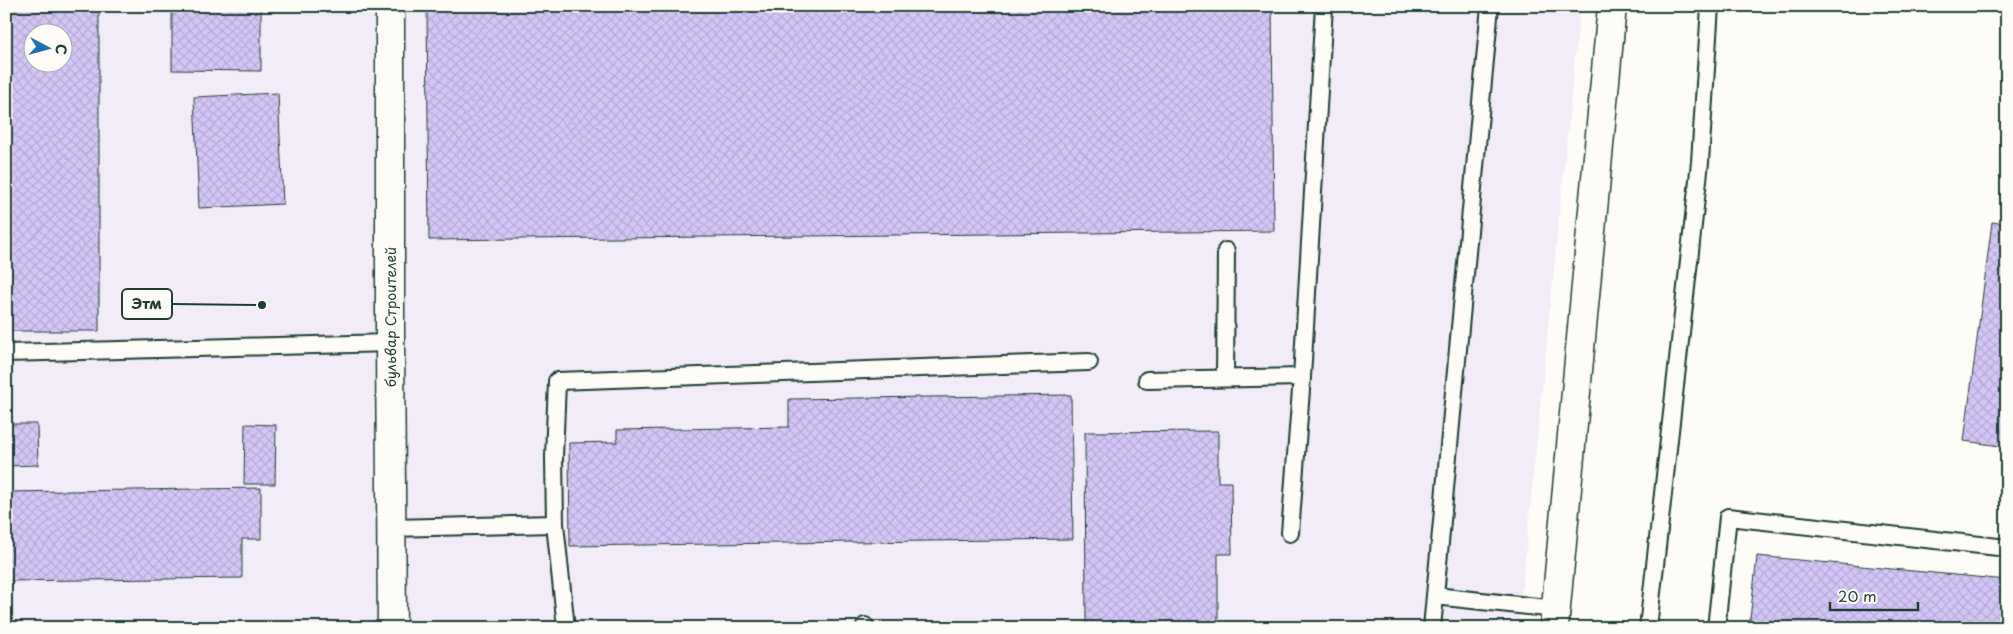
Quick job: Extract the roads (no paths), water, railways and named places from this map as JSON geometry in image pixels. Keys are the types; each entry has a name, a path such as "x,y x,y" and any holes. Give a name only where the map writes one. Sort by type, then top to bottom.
{"street":[{"name":"бульвар Строителей","path":"390,6 392,628"},
{"path":"1555,618 1612,6"}],"lane":[{"path":"1290,533 1302,377 1324,6"},
{"path":"1432,628 1490,6"},
{"path":"1648,628 1700,162 1710,6"},
{"path":"1226,251 1226,378"},
{"path":"6,353 390,344"},
{"path":"566,628 555,524 554,457 557,381 1089,362"},
{"path":"1148,380 1302,377"},
{"path":"1716,628 1728,517 2007,548"},
{"path":"392,528 555,524"},
{"path":"1434,596 1555,618"}],"place":[{"name":"Этм","path":"262,305"}]}
